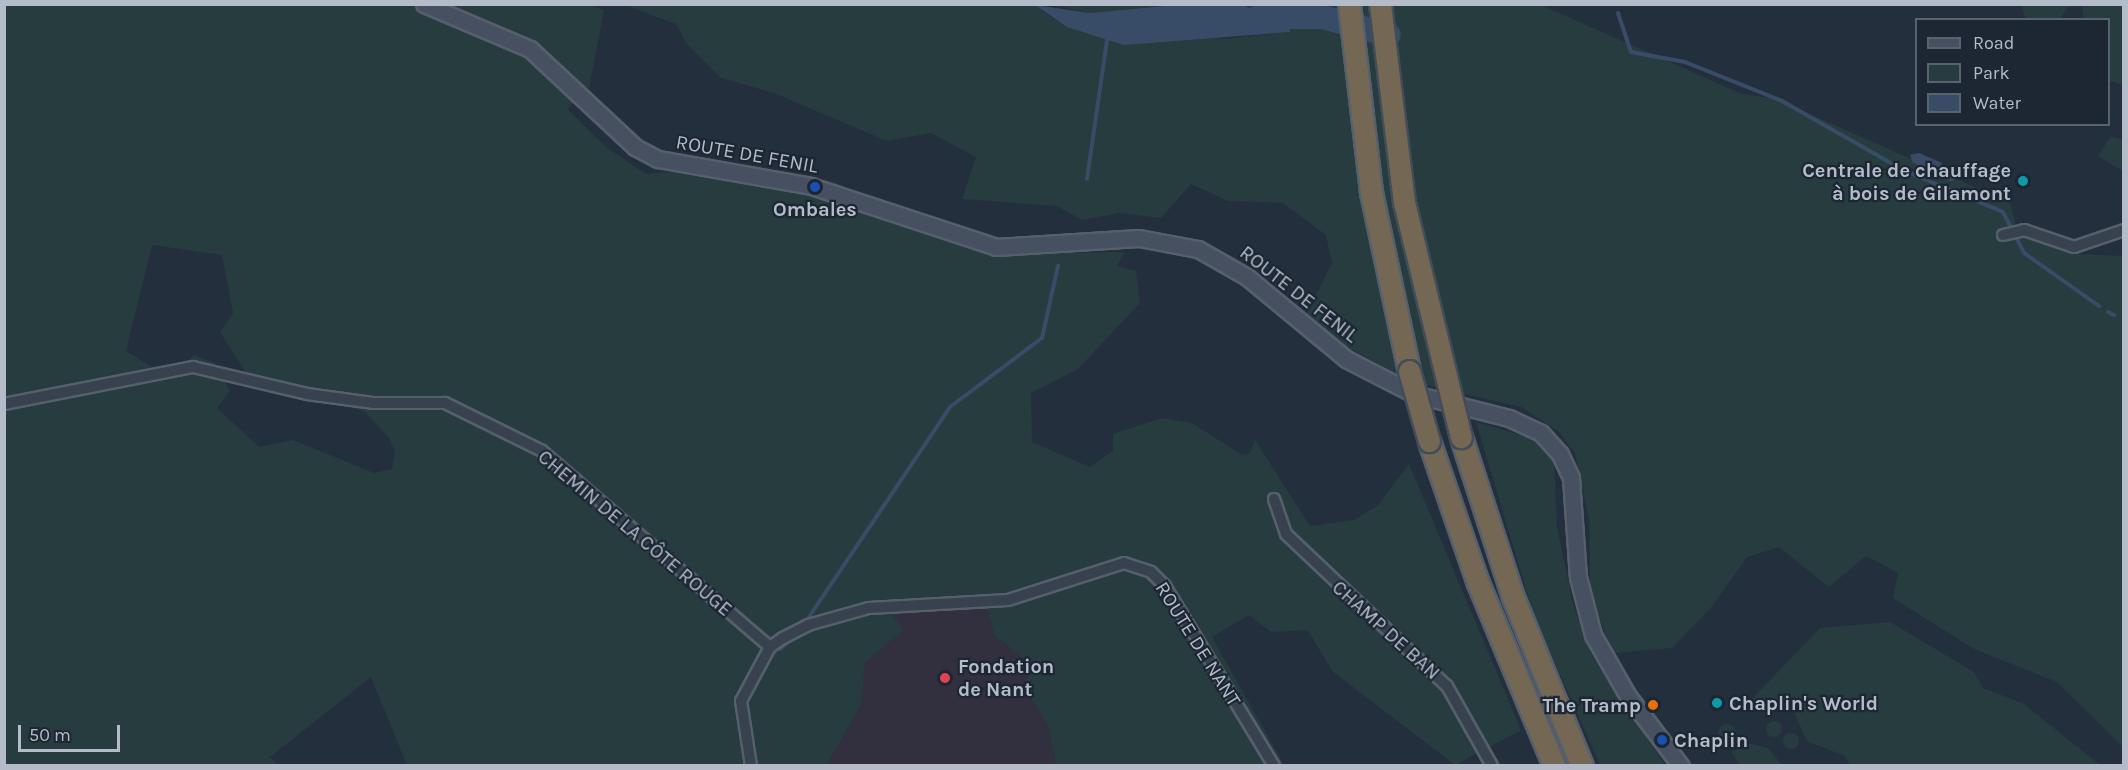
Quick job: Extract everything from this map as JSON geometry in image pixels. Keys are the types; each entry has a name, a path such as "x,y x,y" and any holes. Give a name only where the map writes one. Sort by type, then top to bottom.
{"highway":[{"path":"1349,4 1377,228 1429,441 1478,583 1554,765"},
{"path":"1380,4 1405,211 1461,437 1513,597 1582,765"}],"street":[{"name":"ROUTE DE FENIL","path":"424,4 530,49 635,147 658,159 811,186 996,248 1139,238 1198,249 1247,277 1346,359 1414,394 1509,418 1541,433 1560,454 1571,478 1578,577 1593,635 1628,696 1681,765"},
{"path":"2009,234 2074,247 2124,230"},
{"name":"CHEMIN DE LA CÔTE ROUGE","path":"4,404 193,367 307,394 374,403 445,403 542,451 770,647"},
{"name":"CHAMP DE BAN","path":"1274,499 1286,534 1447,686 1492,765"},
{"name":"ROUTE DE NANT","path":"770,647 783,638 869,608 990,604 1104,565 1143,568 1165,586 1274,765"},
{"path":"751,765 741,701 770,647"}],"shaded area":[{"name":"Fondation de Nant","path":"935,605 947,610 987,609 994,635 1027,661 1028,694 1048,725 1056,765 827,766 861,705 864,662 904,630 887,607"}],"green space":[{"path":"4,5 590,5 604,10 589,88 567,109 606,147 646,174 742,165 835,182 953,243 1060,253 1125,252 1117,266 1136,271 1140,303 1078,369 1031,393 1032,442 1090,467 1113,451 1113,434 1162,418 1192,423 1242,455 1250,453 1255,440 1310,526 1354,520 1378,505 1409,464 1521,730 1455,765 1332,671 1308,630 1271,632 1249,615 1212,637 1284,765 1056,765 1048,725 1028,694 1027,661 994,635 987,609 947,610 935,605 887,607 904,630 865,662 861,705 827,765 407,765 371,677 270,757 278,765 5,765","holes":["152,245 222,255 233,313 220,332 248,376 365,412 388,437 395,451 392,469 374,473 293,440 259,447 217,408 230,391 215,363 194,355 171,379 126,351"]},
{"path":"626,5 1035,5 1054,19 1223,39 1290,32 1289,8 1258,11 1242,5 1541,5 1742,94 1776,99 2010,203 2016,225 2081,254 2123,256 2123,747 2057,682 1974,649 1893,598 1898,573 1866,556 1829,587 1779,547 1747,557 1710,609 1672,648 1614,653 1590,597 1589,519 1575,453 1558,431 1521,407 1410,381 1338,342 1306,315 1332,263 1326,235 1283,203 1228,201 1191,184 1161,218 1119,213 1082,220 1057,206 962,199 976,157 931,133 887,141 774,93 721,78 686,43 676,24"},
{"path":"1055,5 1175,5 1090,13"},
{"path":"2021,5 2123,5 2123,85 2110,81 2110,18 2084,18 2082,6 2068,7 2061,18 2026,18"},
{"path":"2110,137 2123,139 2123,171 2098,156"},
{"path":"1476,422 1538,440 1554,460 1557,527 1573,604 1591,654 1665,765 1600,765 1533,613"},
{"path":"1890,622 1974,672 1983,688 2024,704 2100,765 1850,765 1845,756 1807,741 1793,710 1762,711 1750,701 1820,628"},
{"path":"1771,721 1777,721 1782,729 1780,735 1771,737 1766,732 1766,726"},
{"path":"1727,724 1733,727 1736,733 1733,739 1727,742 1721,739 1718,733 1721,727"},
{"path":"1788,733 1794,733 1799,741 1797,747 1788,749 1783,744 1783,738"},
{"path":"1748,743 1768,748 1782,765 1740,765 1731,752"}],"water":[{"path":"1035,5 1090,13 1175,5 1242,5 1258,11 1289,8 1290,32 1124,45 1067,27"},
{"path":"1919,153 1942,163 1938,173 1913,163 1910,155"},
{"path":"1948,167 1954,167 1958,174 1954,181 1948,181 1944,177 1944,171"}],"waterway":[{"path":"1618,13 1631,52 1685,62 1782,101 1905,171 2003,212 2024,253 2099,306"},
{"path":"1258,17 1322,17 1389,35"},
{"path":"1087,179 1108,34"},
{"path":"805,623 950,407 1042,338 1058,266"},
{"path":"2108,312 2114,315"},
{"path":"780,649 795,636"}],"place":[{"name":"Centrale de chauffage à bois de Gilamont","path":"2023,181"},
{"name":"Ombales","path":"815,187"},
{"name":"Fondation de Nant","path":"945,678"},
{"name":"Chaplin's World","path":"1717,703"},
{"name":"The Tramp","path":"1653,705"},
{"name":"Chaplin","path":"1662,740"}]}
